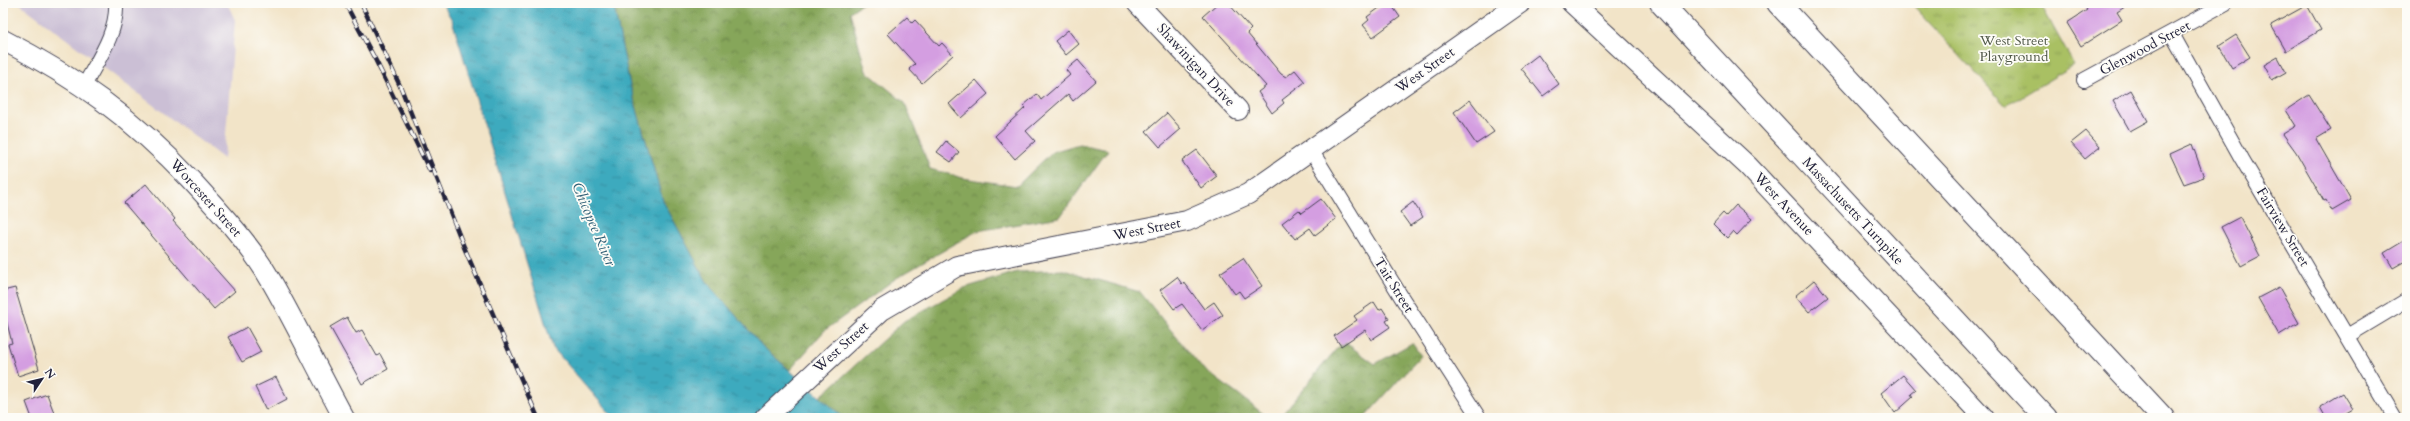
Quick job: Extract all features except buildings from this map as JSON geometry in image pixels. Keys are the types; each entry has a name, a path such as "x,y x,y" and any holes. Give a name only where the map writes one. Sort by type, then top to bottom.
{"highway":[{"name":"Massachusetts Turnpike","path":"1661,3 2046,418"},
{"path":"1778,3 1876,110 1950,186 2163,418"}],"main road":[{"name":"Shawinigan Drive","path":"1137,3 1238,110"},
{"name":"West Street","path":"765,418 882,310 957,266 1187,221 1248,194 1520,3"},
{"name":"West Avenue","path":"1572,3 1748,166 1984,418"},
{"name":"Worcester Street","path":"3,40 84,86 119,112 164,151 237,232 273,284 344,418"}],"street":[{"path":"84,86 108,40 115,18 116,3"},
{"name":"Glenwood Street","path":"2084,80 2172,34 2226,3"},
{"name":"Fairview Street","path":"2172,34 2242,159 2395,418"},
{"name":"Tait Street","path":"1311,150 1402,298 1479,418"},
{"path":"2347,336 2407,300"}],"shaded area":[{"path":"19,3 227,3 235,20 224,159"}],"green space":[{"path":"613,3 863,3 850,12 866,71 905,103 930,169 963,178 1017,186 1052,152 1079,144 1108,150 1060,217 977,231 895,279 824,331 790,370 762,346 707,282 663,201 630,85"},
{"name":"West Street Playground","path":"1911,3 2040,3 2074,65 2006,106"},
{"path":"1064,270 1140,292 1201,367 1269,418 844,418 820,397 904,321 964,288 1017,272"},
{"path":"1343,341 1375,364 1412,343 1421,356 1364,418 1279,418"}],"water":[{"name":"Chicopee River","path":"442,3 613,3 630,85 663,201 707,282 762,346 844,418 614,418 553,348 452,20"}],"railway":[{"path":"345,3 376,61 430,171"},
{"path":"361,3 401,88 464,247 538,418"}]}
